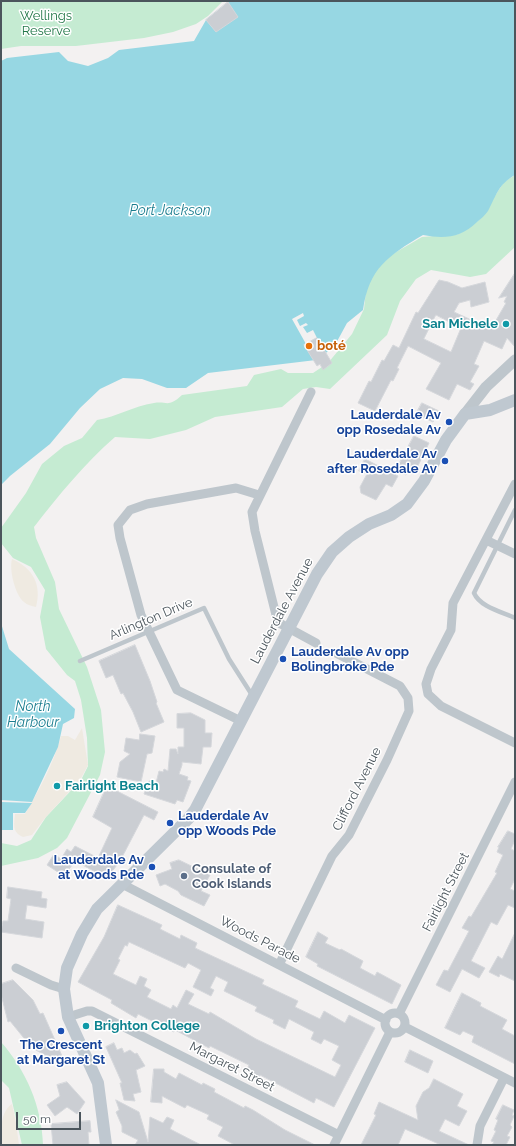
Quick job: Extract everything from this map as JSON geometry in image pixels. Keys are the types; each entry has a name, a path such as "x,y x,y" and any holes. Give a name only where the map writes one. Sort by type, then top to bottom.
{"main road":[{"path":"465,414 490,410 515,400"},
{"name":"Lauderdale Avenue","path":"106,1145 98,1083 68,1017 64,989 69,962 82,934 97,909 188,819 195,810 288,628 317,574 332,552 359,530 391,515 408,504 424,481 446,440 465,414"}],"street":[{"name":"Lauderdale Avenue","path":"465,414 486,387 515,360"},
{"path":"311,392 252,512 255,531 277,619 281,624 316,643"},
{"path":"515,484 453,603 451,630 431,669 426,684 428,694 440,706 515,743"},
{"path":"241,720 177,690 141,615 120,538 118,525 122,518 130,510 147,504 236,488 259,496"},
{"path":"486,540 515,554"},
{"name":"Clifford Avenue","path":"279,964 332,856 349,836 409,712 408,698 400,686 336,653"},
{"name":"Fairlight Street","path":"398,1014 515,782"},
{"name":"Woods Parade","path":"122,884 386,1020"},
{"path":"16,968 51,985 64,989"},
{"name":"Margaret Street","path":"68,1017 87,1011 92,1011 339,1135"},
{"path":"392,1014 398,1014 405,1020 405,1027 397,1033 390,1032 386,1026 386,1020 392,1014"},
{"path":"405,1027 515,1084"},
{"path":"334,1145 390,1032"},
{"path":"477,1145 480,1126 504,1078"}],"lane":[{"path":"515,510 474,592 476,598 488,606 515,618"},
{"name":"Arlington Drive","path":"80,661 204,608 230,659 253,696"}],"green space":[{"name":"Wellings Reserve","path":"1,1 223,1 208,16 196,24 173,32 144,38 76,46 21,46 1,49"},
{"path":"515,175 515,247 486,274 470,277 431,270 416,279 400,301 387,335 330,389 316,387 303,389 282,407 215,417 186,430 150,439 115,437 82,469 34,527 36,538 55,582 59,609 87,667 101,710 105,752 100,775 67,838 57,848 38,858 1,866 1,843 17,846 31,840 46,817 81,780 88,766 87,738 81,700 75,681 67,675 46,649 40,617 45,590 31,567 13,558 1,543 1,528 26,493 42,464 64,446 82,438 97,420 104,419 146,404 171,403 182,395 247,386 254,375 281,369 288,373 313,373 328,363 352,334 364,309 366,290 371,275 391,255 422,237 459,234 479,220 504,182"},
{"path":"1,1042 18,1065 31,1090 40,1117 43,1145 22,1145 9,1088 1,1080"}],"sand":[{"path":"12,559 25,567 34,578 38,591 36,607 25,603 15,588 11,569"},
{"name":"Fairlight Beach","path":"82,728 88,765 80,780 45,818 32,835 23,837 19,835 14,828 15,814 25,814 41,786 61,736 68,736 75,740"},
{"path":"12,1104 19,1145 1,1145 1,1128 3,1117 8,1107"}],"water":[{"name":"Port Jackson","path":"230,1 515,1 515,175 501,186 488,211 465,231 445,237 423,235 390,257 375,273 366,296 363,310 347,323 334,347 316,360 208,373 186,388 167,388 142,379 123,378 100,389 80,408 50,444 1,485 1,61 7,58 59,52 68,61 88,66 108,58 119,50 194,41 206,20"},
{"name":"North Harbour","path":"1,623 9,649 75,709 74,718 63,724 58,747 32,802 1,800"},
{"path":"1,802 32,803 25,813 13,813 13,830 1,830"}],"pier":[{"path":"303,313 304,316 297,320 300,326 306,323 308,325 303,327 307,333 313,330 317,338 306,344 292,319"}],"building":[{"path":"228,2 238,17 216,32 206,20"},
{"path":"515,273 515,347 507,338 502,349 484,341 474,364 479,366 470,382 474,384 470,390 457,384 449,400 426,389 441,363 408,346 397,368 399,369 393,381 391,380 375,411 358,403 369,381 371,382 382,360 384,361 393,345 399,348 416,312 418,313 439,280 462,288 485,282 489,302 471,307 470,300 459,303 454,312 491,329 506,303 504,302 507,296 499,298","holes":["436,315 461,328 451,352 424,339"]},
{"path":"317,338 332,363 323,370 320,364 317,366 304,345"},
{"path":"422,403 439,411 433,422 416,414"},
{"path":"414,436 429,443 414,474 409,472 406,475 396,470"},
{"path":"365,459 398,476 392,487 386,484 376,500 361,493 360,487 367,474 359,471"},
{"path":"135,645 150,681 157,702 156,703 164,722 141,732 133,712 123,693 121,694 113,675 106,678 99,661"},
{"path":"191,713 205,720 205,733 212,733 211,747 203,747 201,764 182,762 179,774 188,777 187,780 191,781 183,802 177,800 175,804 144,794 149,781 156,783 159,771 163,772 164,769 168,771 170,749 176,749 178,754 178,747 184,747 184,728 177,728 177,714"},
{"path":"140,734 155,736 152,753 147,754 141,782 117,777 120,762 130,754 124,751 126,738 139,740"},
{"path":"107,786 158,812 154,820 144,815 120,861 107,878 75,861 64,876 47,865 54,854 61,859 67,849 71,852 75,846 98,858 112,828 93,817"},
{"path":"508,831 515,834 515,840 511,849 515,851 515,879 510,889 515,891 515,908 508,905 497,925 491,922 471,961 485,968 479,978 462,969 450,992 436,985 444,970 448,971 469,931 462,928 469,916 471,917 497,873 495,872 503,855 497,852 498,847"},
{"path":"179,860 210,875 201,891 210,895 204,906 181,895 178,891 165,884 160,886 156,875 172,869 170,863"},
{"path":"8,887 42,892 41,898 47,899 46,908 27,905 25,919 44,922 42,938 1,932 3,921 8,921 11,899 7,898"},
{"path":"118,905 162,925 160,929 180,939 181,935 197,943 195,948 264,980 262,984 298,1001 295,1007 320,1019 324,1011 345,1023 349,1015 375,1028 334,1107 316,1098 314,1103 260,1075 259,1077 246,1071 249,1065 210,1046 209,1048 175,1030 174,1032 138,1014 136,1018 111,1003 112,1000 78,982 104,937","holes":["129,942 185,968 188,963 201,970 193,987 211,996 214,990 210,988 216,976 228,982 224,991 257,1007 255,1011 274,1020 273,1023 285,1029 289,1019 314,1032 311,1039 321,1044 324,1039 339,1046 332,1060 341,1065 335,1077 256,1039 210,1012 209,1014 188,1004 194,994 186,990 177,1008 173,1005 171,1009 147,997 151,990 144,986 147,979 140,976 136,985 113,974 120,960 118,959 125,945 127,946"]},
{"path":"318,932 328,938 325,943 340,950 341,949 363,961 360,968 375,976 377,972 401,985 392,1004 317,966 318,964 306,957"},
{"path":"515,933 515,981 500,974 499,977 489,972 498,956 502,959"},
{"path":"13,980 33,1000 40,1014 43,1013 62,1056 58,1062 32,1048 10,1021 8,1022 1,994 1,984"},
{"path":"462,993 481,1003 480,1006 507,1020 502,1029 515,1036 515,1064 472,1042 474,1036 463,1031 460,1035 445,1028"},
{"path":"114,1043 117,1050 122,1048 124,1053 130,1050 135,1054 137,1053 145,1066 136,1070 141,1092 133,1094 135,1101 124,1100 120,1083 122,1083 106,1047"},
{"path":"410,1050 433,1061 428,1073 405,1062"},
{"path":"154,1069 164,1069 164,1072 176,1079 179,1073 202,1085 203,1083 215,1089 214,1092 244,1108 245,1106 253,1110 285,1130 315,1145 235,1145 218,1136 223,1127 207,1119 209,1115 187,1105 185,1108 162,1096 162,1103 151,1102"},
{"path":"434,1079 463,1094 457,1106 467,1111 459,1126 445,1119 439,1131 469,1145 441,1145 405,1129 398,1145 361,1145 376,1115 374,1114 379,1102 418,1120 416,1106 423,1092 429,1088"},
{"path":"67,1082 85,1102 77,1114 67,1107 55,1116 47,1105 60,1096 57,1085"},
{"path":"116,1100 139,1112 148,1142 150,1117 163,1123 167,1117 174,1120 170,1129 201,1145 135,1145 138,1140 122,1132 122,1126 116,1112 119,1110"},
{"path":"503,1105 514,1110 512,1115 514,1116 510,1125 512,1127 507,1136 510,1137 506,1145 492,1145 494,1142 491,1141 496,1131 494,1130 498,1120 496,1119"},
{"path":"90,1121 91,1132 88,1132 89,1145 53,1145 51,1124"}],"place":[{"name":"San Michele","path":"506,324"},
{"name":"boté","path":"309,346"},
{"name":"Lauderdale Av opp Rosedale Av","path":"449,422"},
{"name":"Lauderdale Av after Rosedale Av","path":"445,461"},
{"name":"Lauderdale Av opp Bolingbroke Pde","path":"283,659"},
{"name":"Fairlight Beach","path":"57,786"},
{"name":"Lauderdale Av opp Woods Pde","path":"170,823"},
{"name":"Lauderdale Av at Woods Pde","path":"152,867"},
{"name":"Consulate of Cook Islands","path":"184,876"},
{"name":"Brighton College","path":"86,1026"},
{"name":"The Crescent at Margaret St","path":"61,1031"}]}
